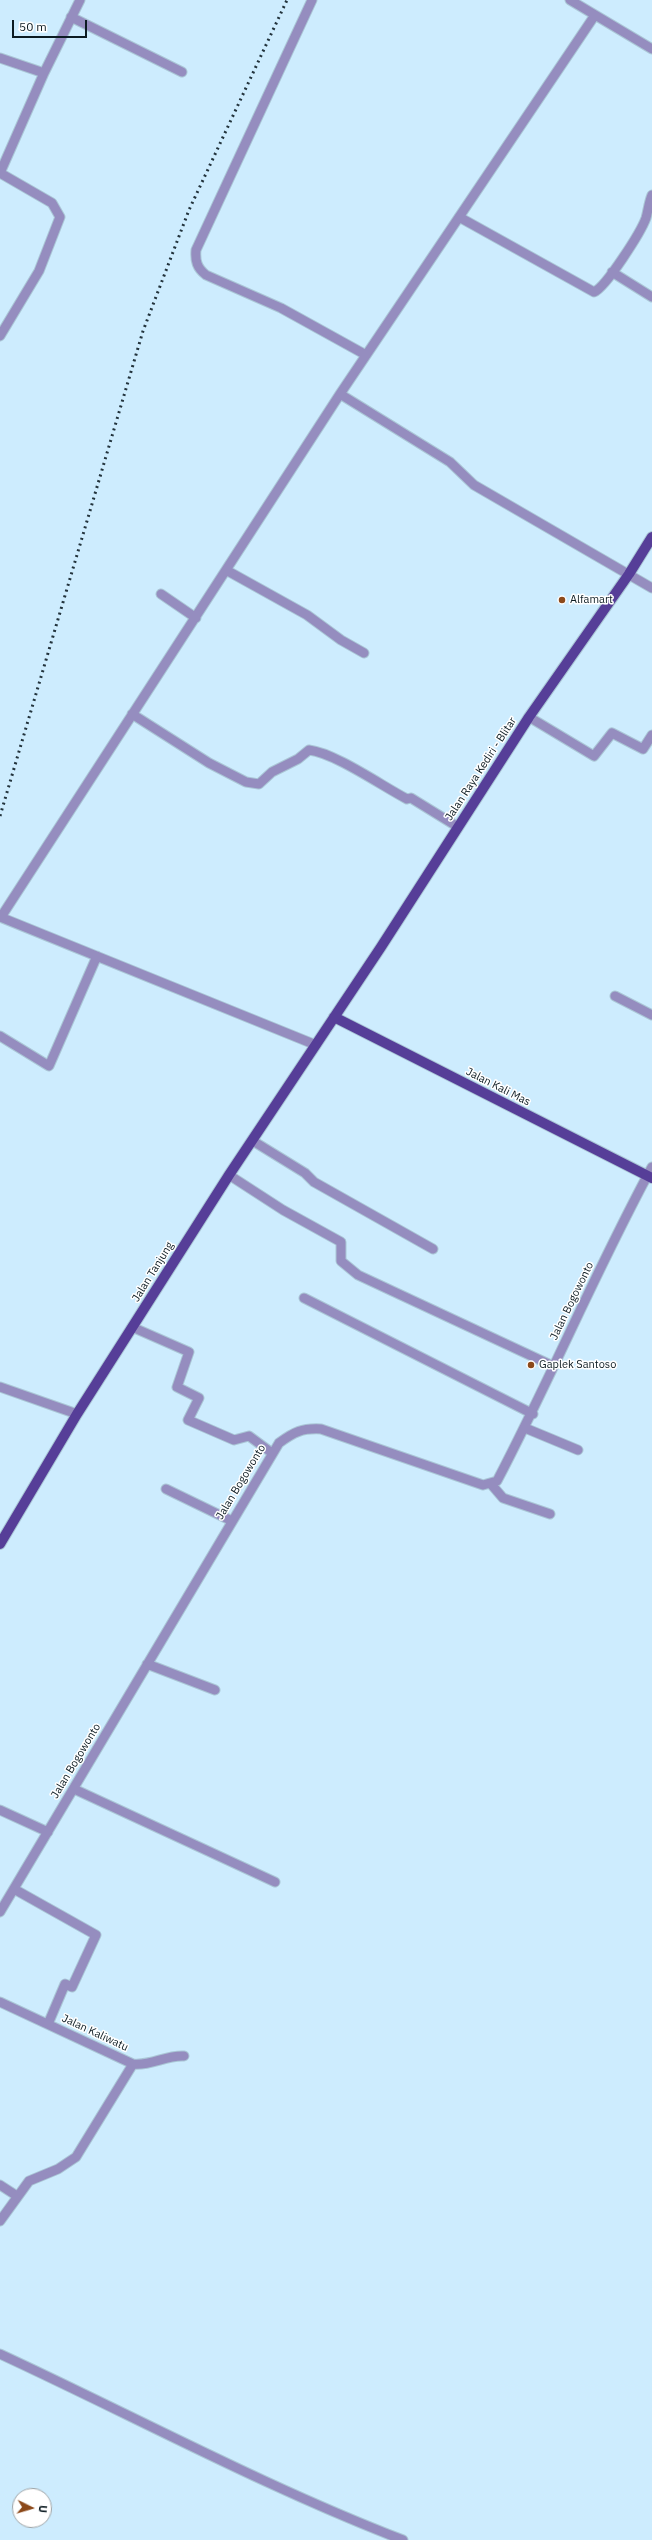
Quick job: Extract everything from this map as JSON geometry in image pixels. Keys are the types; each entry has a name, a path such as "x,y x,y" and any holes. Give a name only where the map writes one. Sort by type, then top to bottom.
{"main road":[{"name":"Jalan Raya Kediri - Blitar","path":"334,1017 529,717 629,574 652,537"},
{"name":"Jalan Tanjung","path":"0,1544 77,1414 132,1327 229,1175 334,1017"},
{"name":"Jalan Kali Mas","path":"334,1017 649,1177"}],"street":[{"path":"0,336 36,277 60,222 60,212 52,204 2,176 0,172 44,73 80,0"},
{"path":"312,0 196,250 195,258 201,271 206,275 281,308 366,355"},
{"path":"570,0 652,49"},
{"path":"316,1045 1,917 340,394 595,15"},
{"path":"71,17 182,72"},
{"path":"0,58 44,73"},
{"path":"459,217 590,290 598,290 612,272 645,219 652,194"},
{"path":"612,272 652,296"},
{"path":"340,394 450,462 474,485 652,588"},
{"path":"226,570 307,615 341,640 364,653"},
{"path":"161,594 196,618"},
{"path":"132,714 209,763 246,782 259,784 272,772 298,759 309,750 315,750 333,758 407,799 411,798 458,827"},
{"path":"529,717 594,756 612,733 643,749 652,735"},
{"path":"0,1036 49,1066 97,956"},
{"path":"615,996 652,1015"},
{"path":"253,1141 305,1173 314,1182 433,1249"},
{"name":"Jalan Bogowonto","path":"0,1912 279,1443 294,1432 305,1428 321,1429 483,1485 491,1484 497,1481 533,1414 553,1366 649,1177 652,1167"},
{"path":"229,1175 279,1205 283,1210 341,1242 341,1261 358,1275 553,1366"},
{"path":"304,1298 533,1414"},
{"path":"132,1327 189,1352 177,1387 199,1398 188,1420 234,1440 249,1436 272,1453"},
{"path":"0,1387 77,1414"},
{"path":"525,1428 578,1450"},
{"path":"491,1484 503,1498 550,1514"},
{"path":"166,1489 232,1521"},
{"path":"148,1664 215,1690"},
{"path":"74,1789 275,1882"},
{"path":"0,1810 48,1832"},
{"path":"14,1889 96,1935 72,1987 65,1984 48,2024"},
{"name":"Jalan Kaliwatu","path":"0,2002 133,2064 147,2065 168,2057 184,2056"},
{"path":"0,2221 17,2196 30,2181 58,2169 76,2157 133,2064"},
{"path":"0,2185 17,2196"},
{"path":"0,2354 202,2452 403,2540"}],"railway":[{"path":"0,816 143,331 189,210 287,0"}],"place":[{"name":"Alfamart","path":"562,600"},
{"name":"Gaplek Santoso","path":"531,1365"}]}
